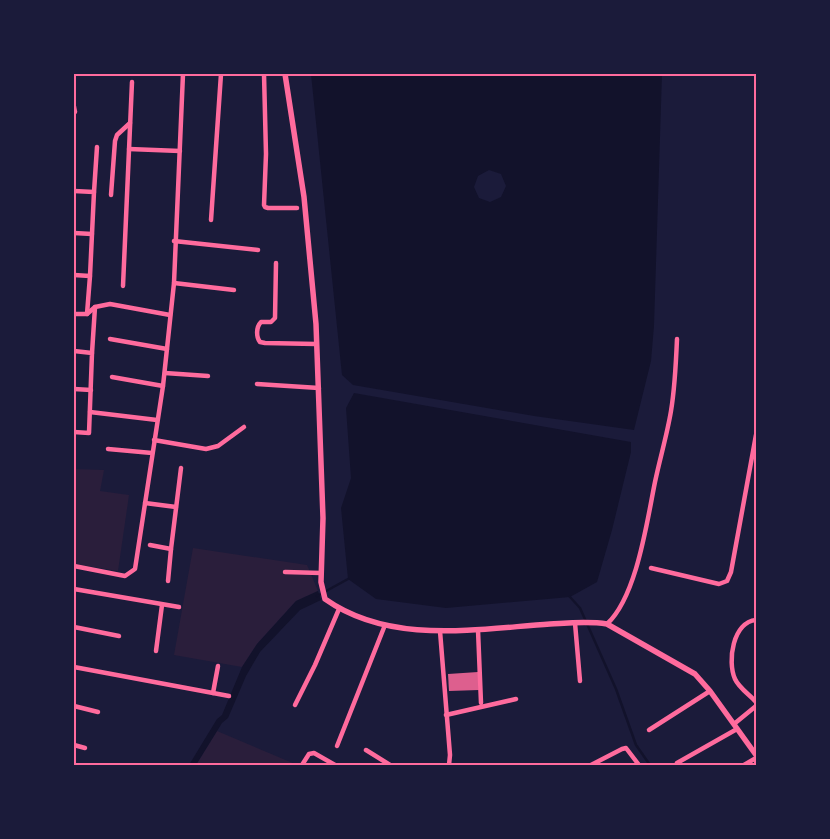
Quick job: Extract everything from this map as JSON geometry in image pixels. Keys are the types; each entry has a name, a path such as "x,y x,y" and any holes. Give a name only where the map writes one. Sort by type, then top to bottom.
{"street":[{"path":"74,566 125,576 135,570 165,373 174,283 174,241 183,74"},
{"path":"211,220 222,74"},
{"path":"264,74 266,154 264,205 268,208 297,208"},
{"path":"285,74 304,197 316,344 323,518 321,573 324,599 339,609 385,626 410,629 440,631 596,622 607,624 694,674 710,691 756,757 744,765"},
{"path":"123,286 132,82"},
{"path":"111,195 115,141 117,135 130,123"},
{"path":"87,314 97,147"},
{"path":"129,149 180,151"},
{"path":"74,191 94,192"},
{"path":"74,233 92,234"},
{"path":"174,241 258,250"},
{"path":"276,263 275,318 271,322 261,322 258,324 257,338 260,342 264,343 316,344"},
{"path":"74,275 90,276"},
{"path":"174,283 234,290"},
{"path":"74,314 87,314 95,307 110,304 170,315"},
{"path":"74,432 89,433 95,307"},
{"path":"110,339 167,349"},
{"path":"607,624 614,617 626,594 638,563 671,412 677,339"},
{"path":"74,351 92,353"},
{"path":"165,373 208,376"},
{"path":"112,377 163,386"},
{"path":"257,384 319,388"},
{"path":"74,389 91,390"},
{"path":"90,412 157,420"},
{"path":"154,440 206,449 218,446 244,427"},
{"path":"650,568 719,584 727,581 731,572 756,435"},
{"path":"108,449 152,453"},
{"path":"168,581 181,468"},
{"path":"750,469 756,472"},
{"path":"145,503 176,507"},
{"path":"150,545 171,549"},
{"path":"285,572 321,573"},
{"path":"74,589 179,607"},
{"path":"156,651 162,605"},
{"path":"295,705 315,665 339,609"},
{"path":"677,763 735,726 756,704 736,682 732,672 732,660 734,645 743,626 756,620"},
{"path":"575,623 580,681"},
{"path":"337,746 385,626"},
{"path":"74,628 119,636"},
{"path":"478,630 482,703"},
{"path":"440,631 449,765"},
{"path":"213,693 218,666"},
{"path":"74,667 229,696"},
{"path":"649,730 710,691"},
{"path":"446,714 516,699"},
{"path":"74,706 98,712"},
{"path":"74,746 85,748"},
{"path":"590,765 622,748 626,748 639,765"},
{"path":"366,750 390,765"},
{"path":"302,765 309,754 314,753 335,765"}],"shaded area":[{"path":"311,74 662,74 654,326 651,361 634,430 534,416 353,385 342,375","holes":["489,170 501,174 506,186 501,197 490,202 479,198 474,187 478,176"]},
{"path":"354,393 631,442 631,452 597,582 570,597 446,608 376,599 348,579 341,508 351,478 346,408"},
{"path":"74,469 104,470 100,491 129,495 118,571 74,564"},
{"path":"193,548 307,565 318,591 296,601 257,644 242,667 174,655"},
{"path":"318,591 321,600 300,610 260,652 246,676 228,718 222,723 196,765 189,765 217,719 222,715 242,667 257,644 296,601"},
{"path":"217,731 295,764 196,765"}],"building":[{"path":"478,672 479,690 449,691 448,674"}],"waterway":[{"path":"317,596 348,579"},
{"path":"570,597 580,608 616,689 636,745 650,765"}]}
